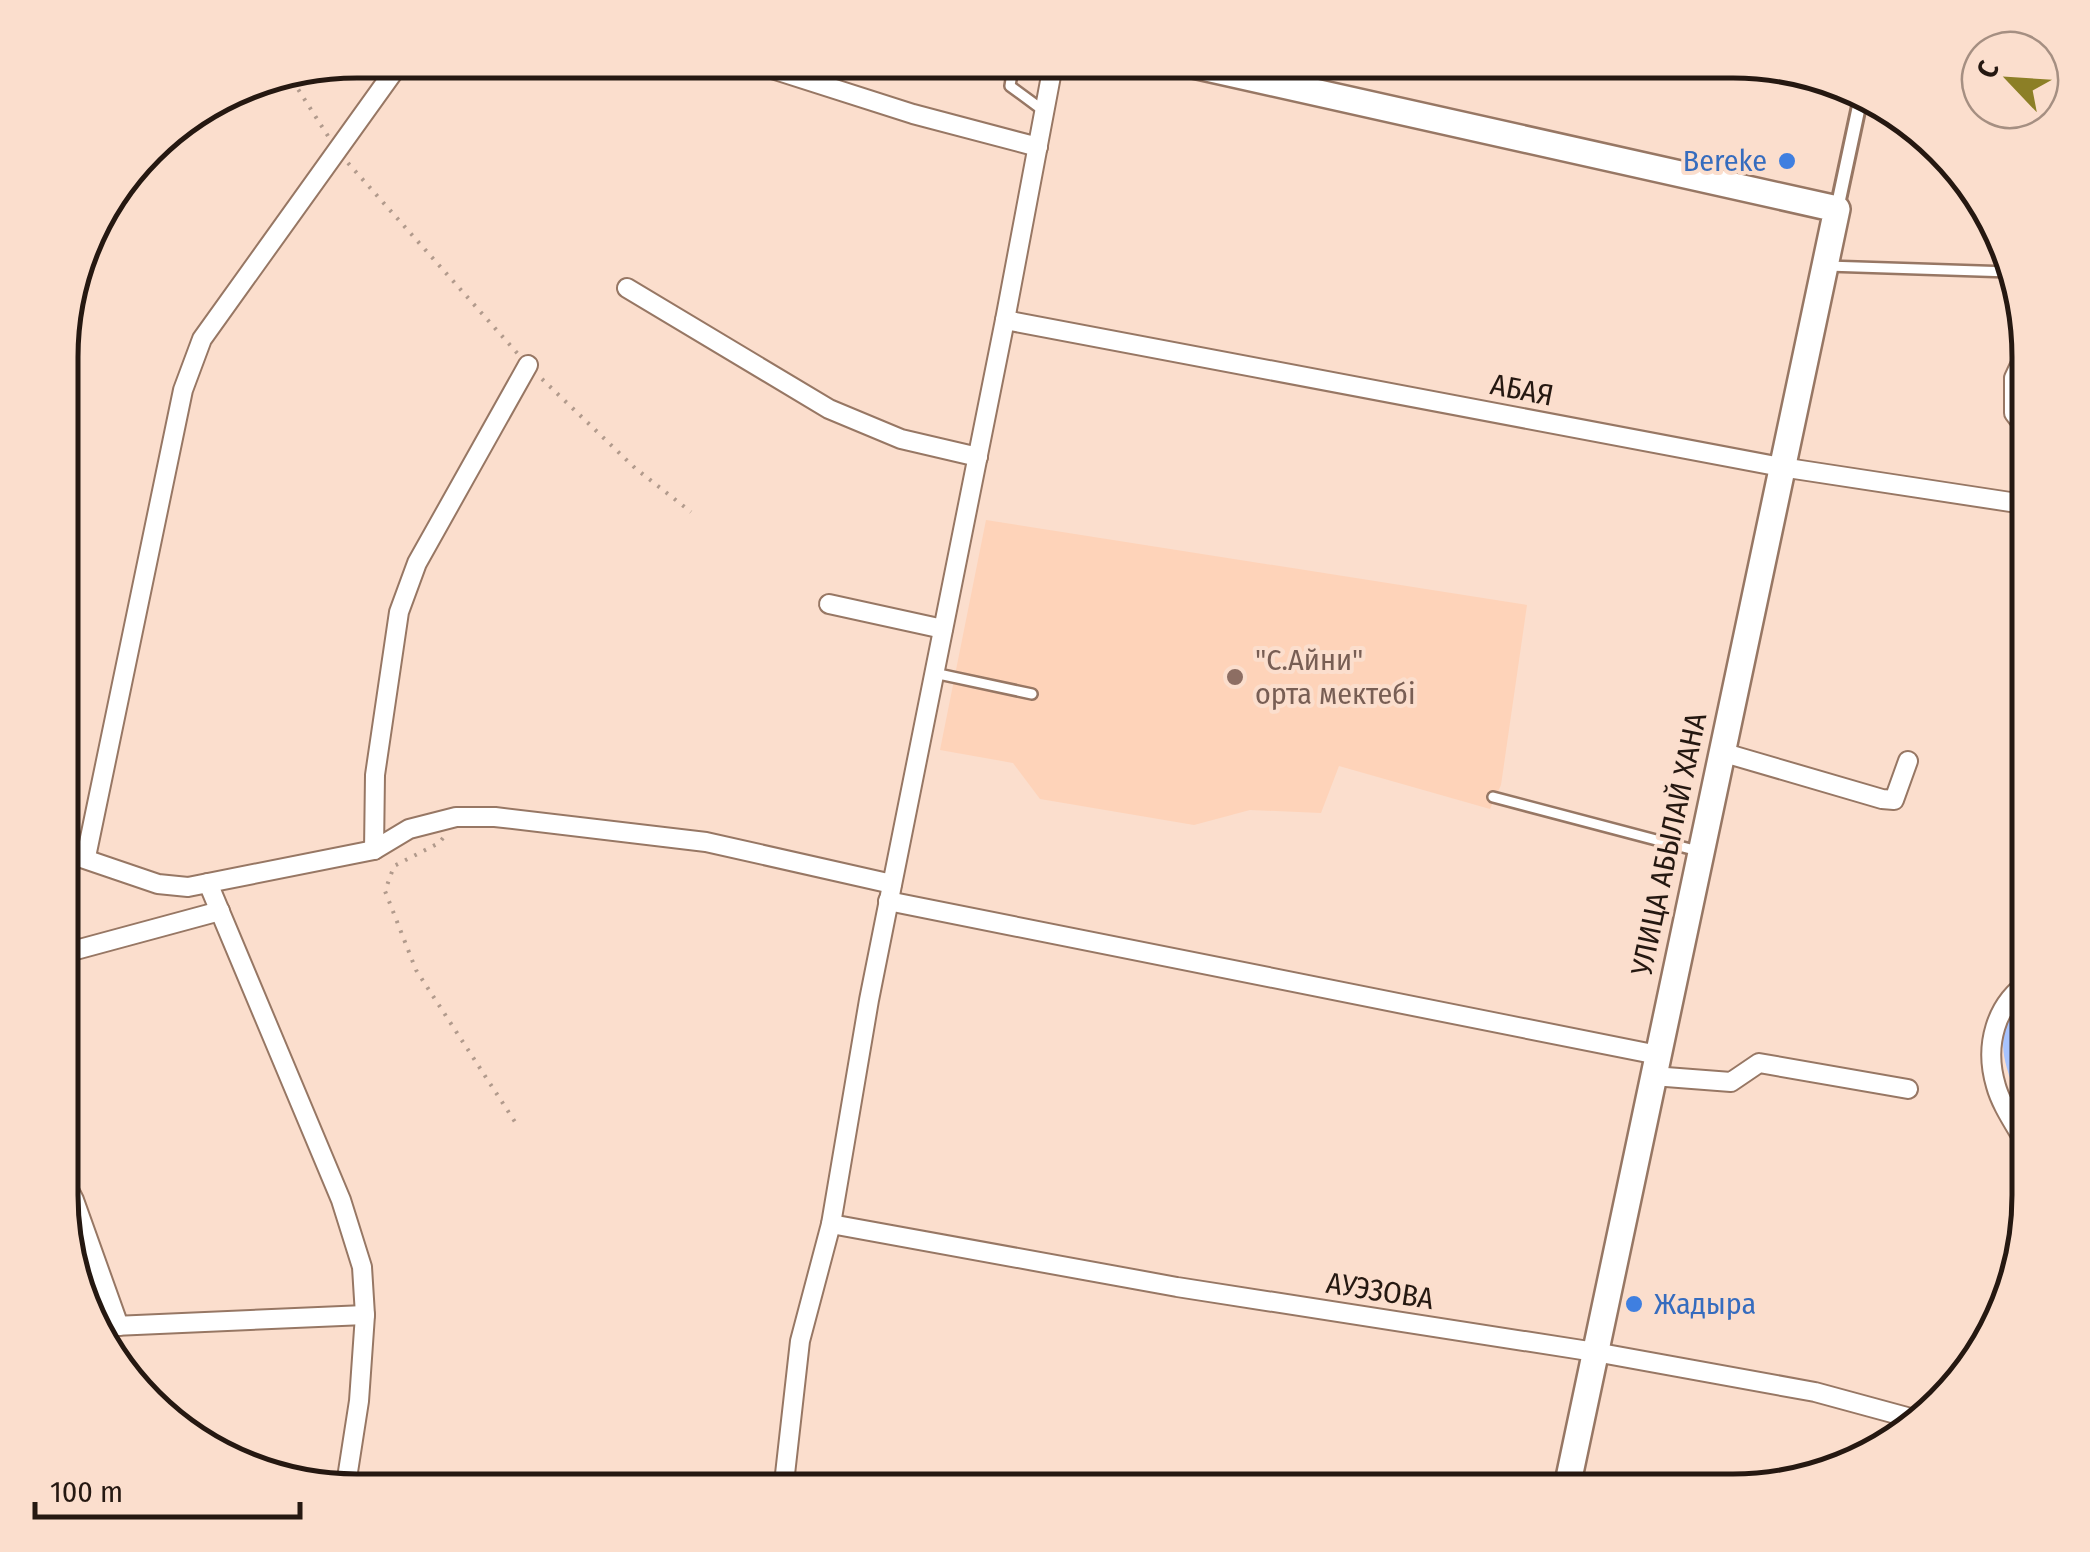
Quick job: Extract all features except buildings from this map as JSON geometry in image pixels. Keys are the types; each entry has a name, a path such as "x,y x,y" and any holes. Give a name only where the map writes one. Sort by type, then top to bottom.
{"main road":[{"path":"1251,78 1837,209"},
{"name":"УЛИЦА АБЫЛАЙ ХАНА","path":"1570,1474 1837,209"}],"street":[{"path":"86,857 183,390 202,339 389,78"},
{"path":"800,78 913,114 1038,147"},
{"path":"786,1474 800,1341 831,1224 890,893 1006,320 1050,78"},
{"path":"1837,209 1859,108"},
{"path":"627,288 828,409 902,438 978,458"},
{"name":"АБАЯ","path":"1006,320 1781,468 2012,501"},
{"path":"374,850 375,774 399,612 417,563 528,365"},
{"path":"829,604 943,630"},
{"path":"1722,752 1894,800 1908,761"},
{"path":"78,855 158,884 188,886 374,850 409,829 456,817 495,816 706,842 890,893 1732,1082 1759,1063 1908,1089"},
{"path":"208,883 341,1200 362,1268 365,1315 359,1401 348,1474"},
{"path":"78,949 220,910"},
{"path":"2012,995 1991,1034 1996,1087 2012,1118"},
{"path":"78,1211 120,1326"},
{"name":"АУЭЗОВА","path":"831,1224 1177,1286 1595,1352 1815,1392 1903,1416"},
{"path":"110,1327 365,1315"}],"lane":[{"path":"1011,78 1010,86 1044,111"},
{"path":"1824,266 1999,272"},
{"path":"934,674 1032,694"},
{"path":"1493,797 1700,852"}],"path":[{"path":"295,85 337,151 528,365 635,468 691,512"},
{"path":"456,817 439,843 394,866 385,891 416,970 518,1128"}],"shaded area":[{"name":"\"С.Айни\" орта мектебі","path":"986,520 1527,605 1501,785 1490,809 1339,766 1321,813 1250,810 1194,825 1040,799 1013,763 940,750"}],"waterway":[{"path":"2012,1038 2012,1051"}],"place":[{"name":"Bereke","path":"1787,161"},
{"name":"\"С.Айни\" орта мектебі","path":"1235,677"},
{"name":"Жадыра","path":"1634,1304"}]}
